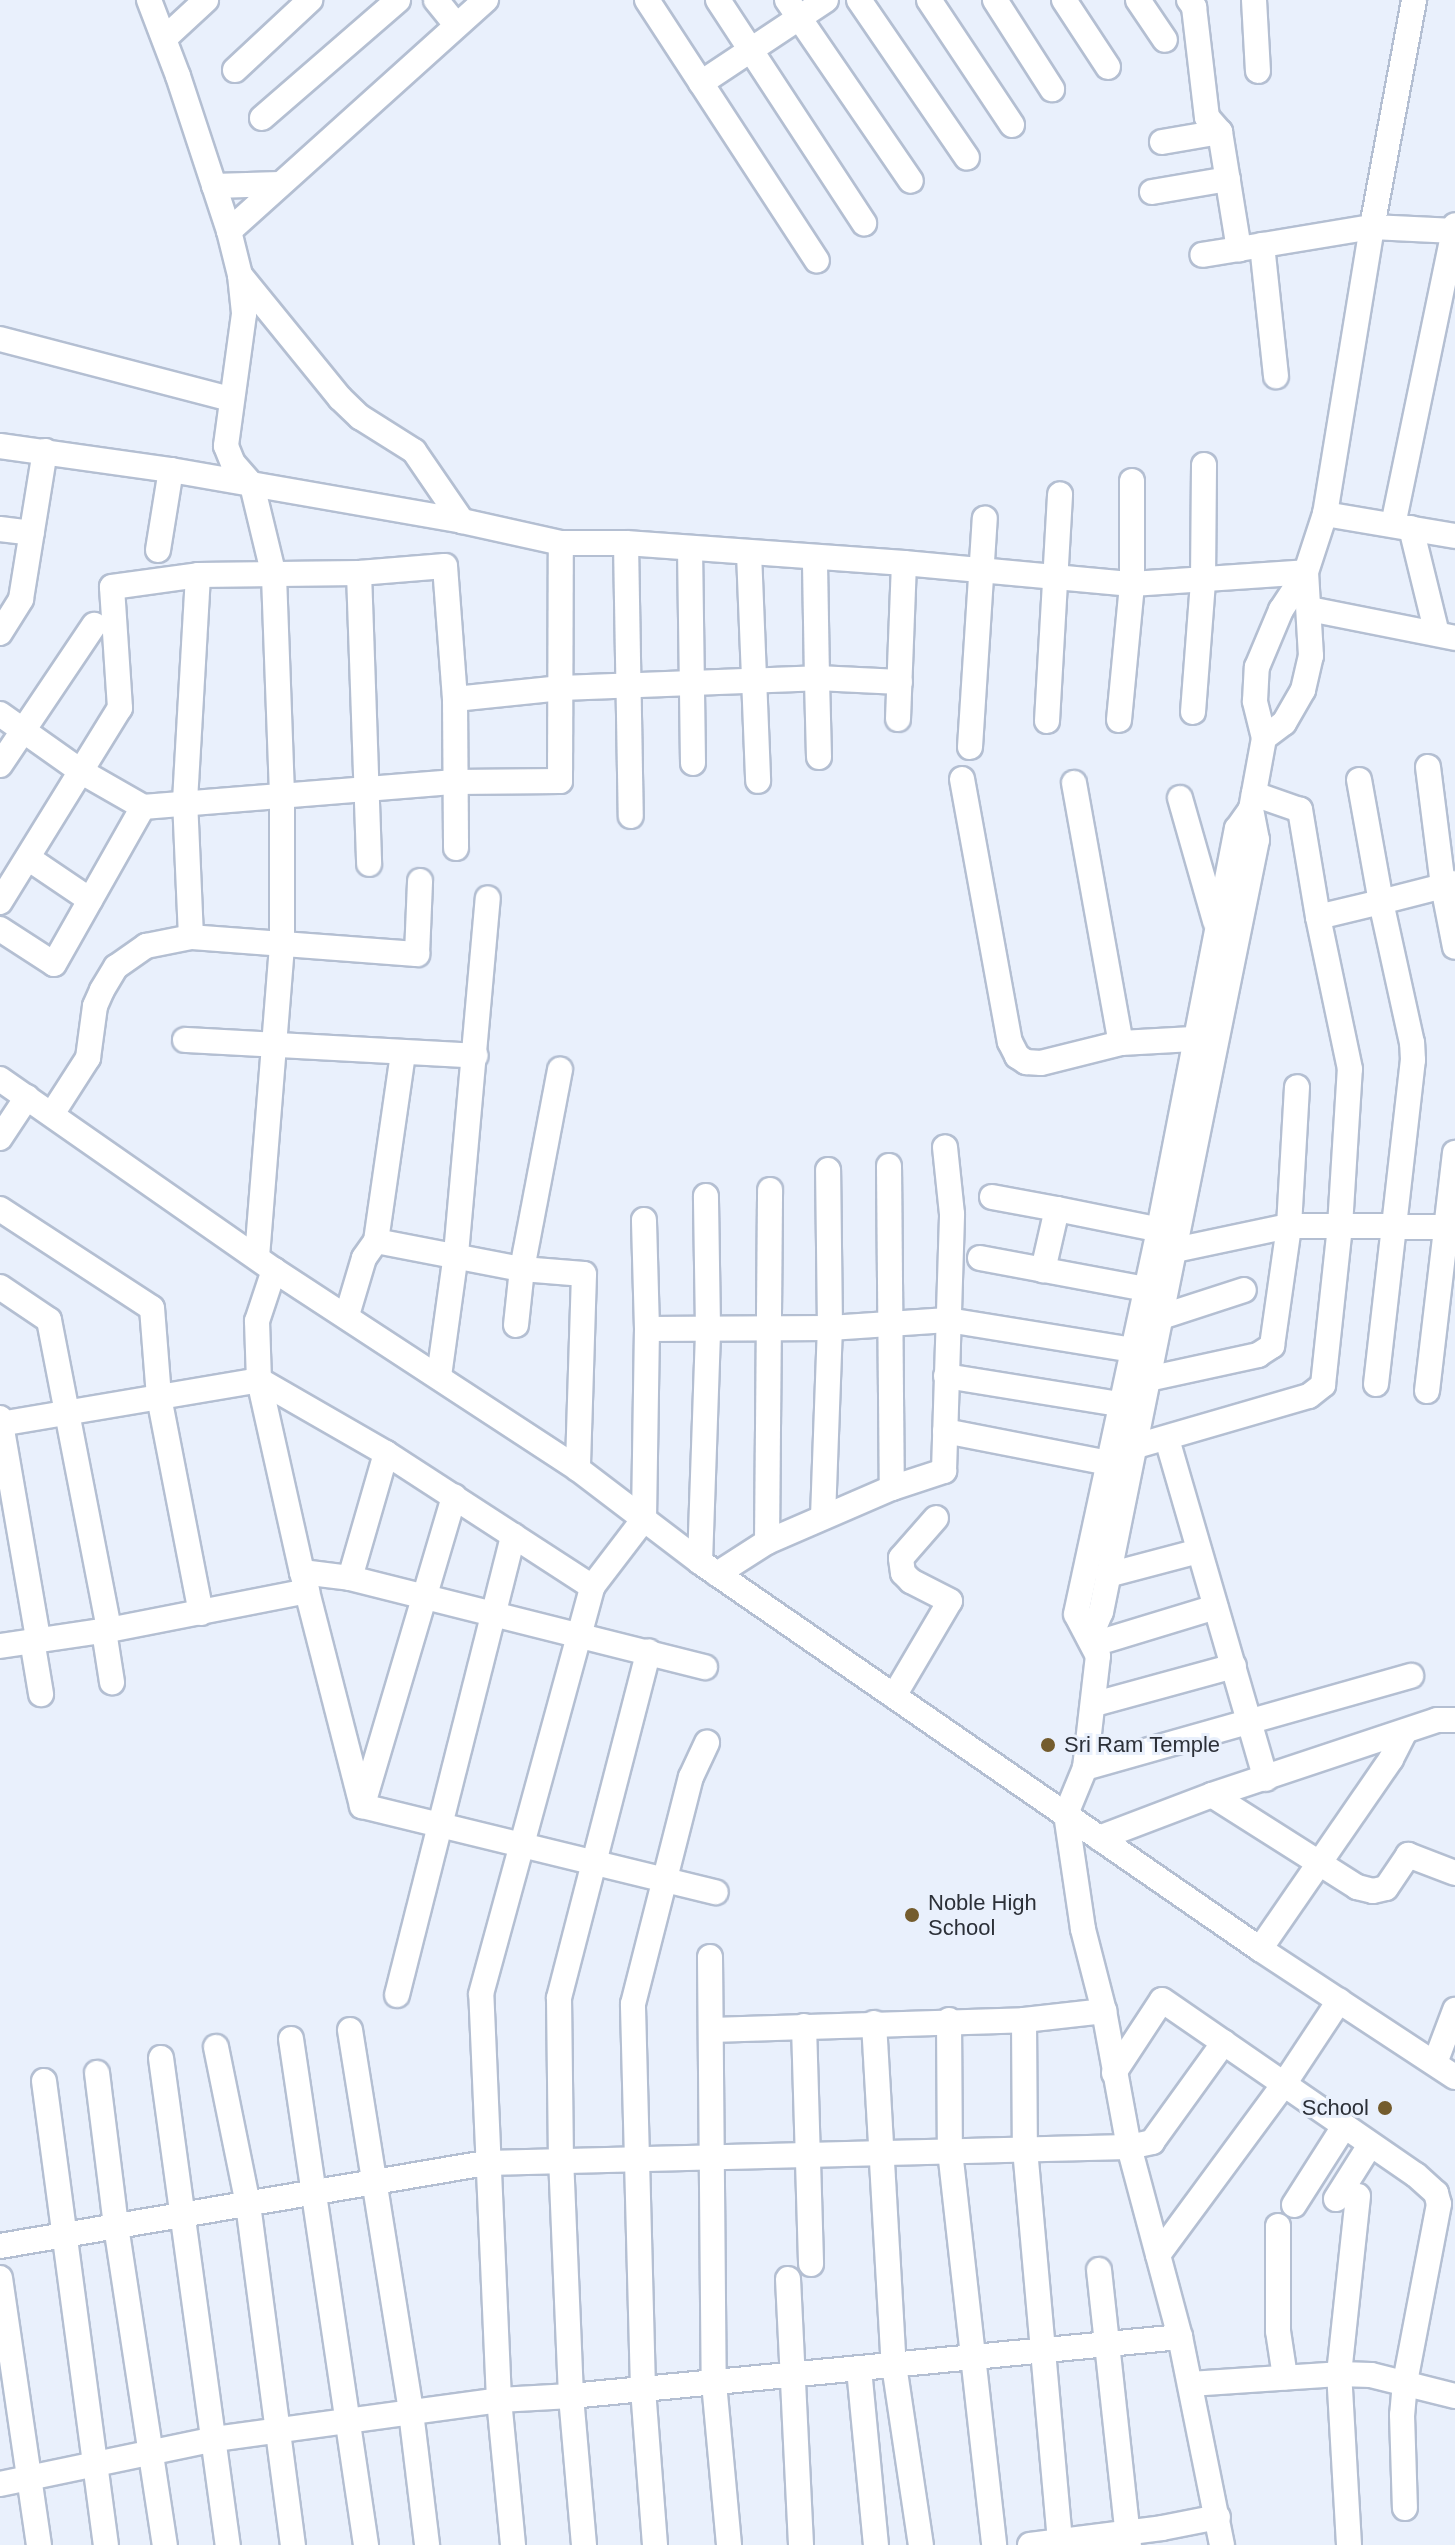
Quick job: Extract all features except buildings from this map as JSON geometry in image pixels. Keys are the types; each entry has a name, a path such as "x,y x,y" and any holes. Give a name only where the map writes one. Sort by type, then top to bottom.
{"street":[{"path":"149,0 165,38 229,231 240,275 244,314 226,446 233,463 252,485 274,576 282,795 282,946 274,1047 266,1263 257,1321 259,1380 304,1582 362,1806"},
{"path":"165,38 206,0"},
{"path":"235,70 310,0"},
{"path":"262,118 398,0"},
{"path":"436,0 456,25"},
{"path":"229,231 486,0"},
{"path":"647,0 817,261"},
{"path":"718,0 864,223"},
{"path":"701,83 751,50 793,9 826,0"},
{"path":"859,0 967,158"},
{"path":"929,0 1012,125"},
{"path":"995,0 1052,89"},
{"path":"1064,0 1108,67"},
{"path":"1138,0 1165,40"},
{"path":"1189,0 1194,7 1207,117 1220,132 1228,179 1251,247 1276,376"},
{"path":"1254,0 1258,71"},
{"path":"1206,1038 1231,965 1257,840 1252,802 1264,738 1255,701 1257,667 1281,610 1306,572 1325,514 1372,227 1414,0"},
{"path":"793,9 911,181"},
{"path":"1162,142 1220,132"},
{"path":"1152,192 1228,179"},
{"path":"214,186 280,184"},
{"path":"1202,255 1372,227 1455,229 1402,527 1446,636"},
{"path":"240,275 340,398 360,417 414,451 462,521"},
{"path":"0,339 231,399"},
{"path":"0,446 171,470 462,521 561,543 626,543 904,563 981,573 1132,584 1306,572"},
{"path":"0,633 21,599 45,451"},
{"path":"1193,712 1203,581 1204,465"},
{"path":"158,550 171,470"},
{"path":"1119,720 1132,584 1132,481"},
{"path":"1047,721 1060,494"},
{"path":"1325,514 1455,536"},
{"path":"970,747 985,518"},
{"path":"0,529 32,533"},
{"path":"0,714 82,772 143,807 185,801 455,782 560,781 561,543"},
{"path":"626,543 631,816"},
{"path":"690,548 693,763"},
{"path":"749,553 757,680 758,781"},
{"path":"815,559 819,757"},
{"path":"898,719 904,563"},
{"path":"0,902 120,708 112,587 198,575 359,573 445,566 455,699 456,848"},
{"path":"1264,738 1284,723 1303,690 1311,656 1306,572"},
{"path":"359,573 369,788 369,864"},
{"path":"191,937 185,801 198,575"},
{"path":"1310,609 1446,636"},
{"path":"0,765 94,625"},
{"path":"455,699 561,688 757,680 817,678 900,682"},
{"path":"1428,767 1449,885 1455,947"},
{"path":"962,779 1010,1042 1017,1056 1026,1062 1041,1063 1121,1043 1206,1038"},
{"path":"1359,780 1412,1051 1376,1384"},
{"path":"1074,783 1121,1043"},
{"path":"1180,798 1231,965"},
{"path":"945,1431 1124,1459 1167,1439 1320,1391 1323,1385 1340,1226 1350,1069 1318,917 1300,810 1252,802"},
{"path":"1092,1640 1108,1575 1131,1406 1155,1291 1170,1237 1206,1038 1217,927 1237,829 1252,802"},
{"path":"0,929 54,964 143,807"},
{"path":"28,858 90,900"},
{"path":"52,1114 88,1058 95,1006 116,967 146,946 191,937 417,954 420,881"},
{"path":"1318,917 1449,885"},
{"path":"439,1376 456,1254 488,898"},
{"path":"185,1040 476,1056"},
{"path":"347,1315 364,1258 376,1241 403,1053"},
{"path":"516,1325 522,1269 560,1070"},
{"path":"0,1079 266,1263 578,1469 708,1568 1260,1949 1455,2077"},
{"path":"1148,1379 1258,1355 1272,1346 1289,1226 1297,1087"},
{"path":"0,1138 27,1097"},
{"path":"708,1568 892,1488 944,1471 952,1214 945,1147"},
{"path":"1427,1391 1450,1226 1455,1153"},
{"path":"889,1166 892,1488"},
{"path":"823,1517 830,1328 828,1170"},
{"path":"767,1542 770,1190"},
{"path":"706,1196 708,1568"},
{"path":"992,1197 1057,1209 1170,1237 1289,1226 1450,1226"},
{"path":"0,1209 152,1308 159,1397 201,1613"},
{"path":"1043,1270 1057,1209"},
{"path":"513,2545 499,2400 481,1994 592,1587 644,1519 647,1329 644,1220"},
{"path":"376,1241 522,1269 584,1274 578,1469"},
{"path":"980,1258 1155,1291"},
{"path":"0,1287 49,1320 106,1630 112,1682"},
{"path":"1161,1317 1244,1290"},
{"path":"1131,1406 1148,1379 1143,1352 1161,1317 1155,1291"},
{"path":"647,1329 830,1328 948,1320 1143,1352"},
{"path":"946,1376 1131,1406"},
{"path":"41,1694 0,1422 259,1380 386,1453 592,1587"},
{"path":"1167,1439 1266,1779"},
{"path":"350,1578 386,1453"},
{"path":"1124,1459 1076,1614 1098,1656 1095,1704 1085,1768 1066,1814 1083,1929 1104,2011 1129,2147 1180,2337 1222,2545"},
{"path":"362,1806 454,1496"},
{"path":"894,1696 950,1601 911,1581 903,1573 901,1558 936,1518"},
{"path":"397,1995 513,1535"},
{"path":"1108,1575 1199,1551"},
{"path":"0,1646 201,1613 304,1582 350,1578 580,1633 705,1667"},
{"path":"1092,1640 1216,1607"},
{"path":"584,2545 571,2396 561,2161 559,1998 649,1651"},
{"path":"1095,1704 1234,1666"},
{"path":"1085,1768 1411,1676"},
{"path":"1099,1838 1212,1795 1404,1734 1437,1720 1455,1720"},
{"path":"1260,1949 1321,1863 1404,1734"},
{"path":"655,2545 643,2389 633,2004 691,1777 707,1742"},
{"path":"1212,1795 1357,1887 1373,1891 1386,1888 1408,1855 1455,1873"},
{"path":"362,1806 716,1892"},
{"path":"710,1957 714,2383 729,2545"},
{"path":"1114,2073 1162,2000 1343,2128 1416,2175 1436,2193 1439,2204 1405,2382 1402,2415 1405,2508"},
{"path":"1158,2255 1284,2084 1339,2001"},
{"path":"1435,2063 1455,2010"},
{"path":"711,2030 1024,2020 1104,2011"},
{"path":"949,2020 950,2151 994,2545"},
{"path":"1024,2020 1025,2149 1060,2544"},
{"path":"874,2023 894,2365 921,2545"},
{"path":"804,2026 811,2264"},
{"path":"350,2030 411,2412 427,2545"},
{"path":"291,2039 366,2545"},
{"path":"0,2246 487,2163 1129,2147 1152,2142 1224,2042"},
{"path":"216,2047 248,2204 293,2545"},
{"path":"161,2058 228,2545"},
{"path":"97,2073 116,2226 165,2545"},
{"path":"44,2081 93,2466 106,2545"},
{"path":"1294,2205 1343,2128"},
{"path":"1349,2545 1339,2374 1347,2198 1370,2145"},
{"path":"1278,2226 1278,2331 1285,2377"},
{"path":"1099,2270 1128,2539"},
{"path":"0,2278 39,2545"},
{"path":"788,2279 801,2545"},
{"path":"0,2484 215,2439 499,2400 791,2376 1180,2337"},
{"path":"859,2369 876,2545"},
{"path":"1190,2384 1339,2374 1405,2382 1455,2396"},
{"path":"1030,2545 1128,2539 1218,2517"}],"place":[{"name":"Sri Ram Temple","path":"1048,1745"},
{"name":"Noble High School","path":"912,1915"},
{"name":"School","path":"1385,2108"}]}
